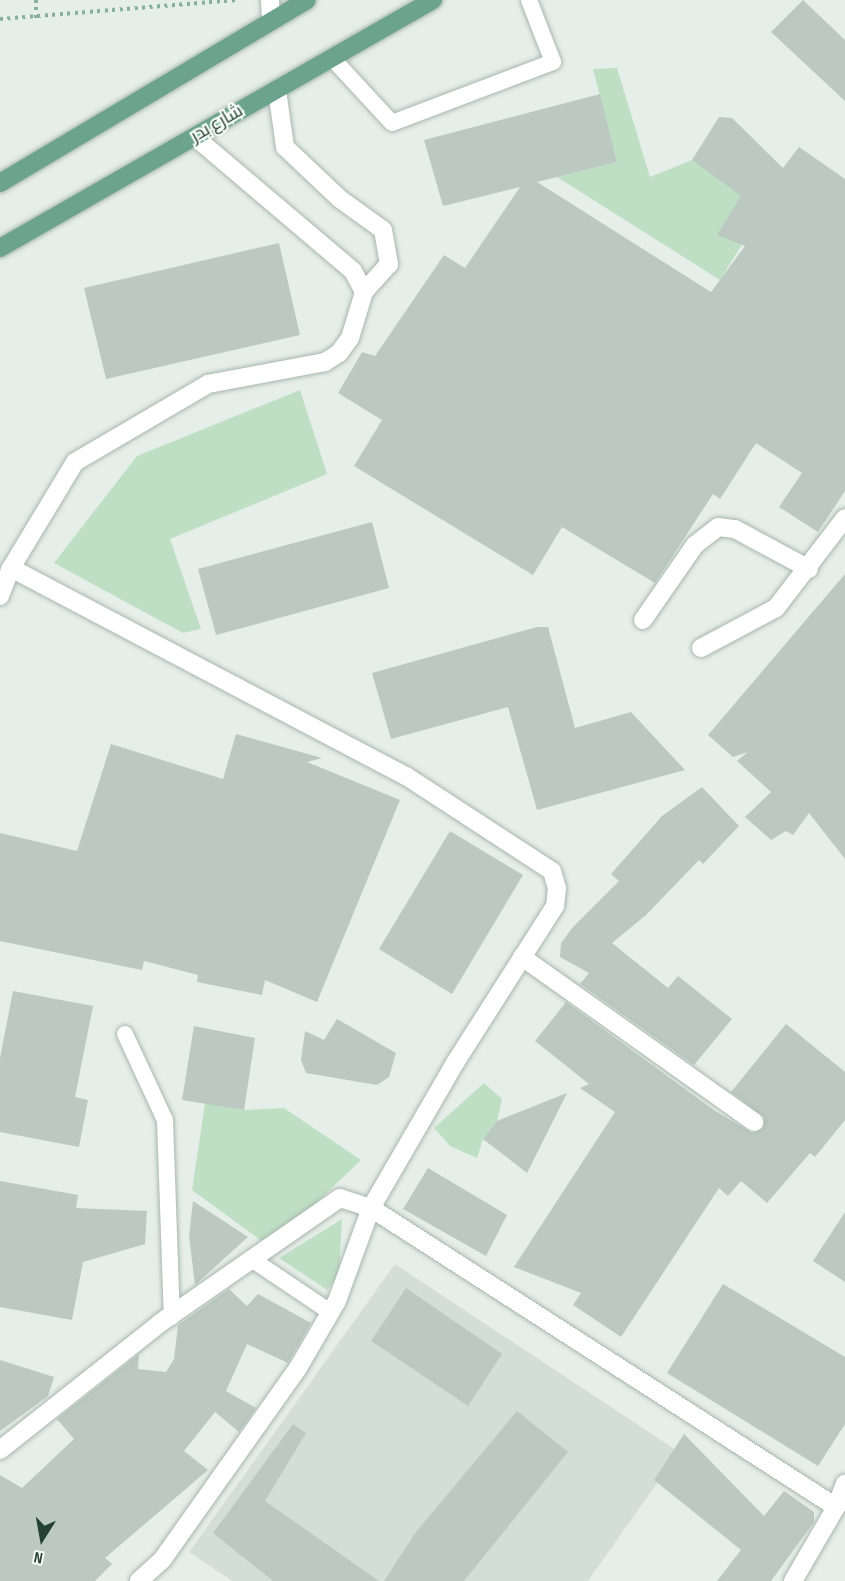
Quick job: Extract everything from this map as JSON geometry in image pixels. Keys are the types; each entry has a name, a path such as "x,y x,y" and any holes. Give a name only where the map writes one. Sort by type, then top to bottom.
{"main road":[{"path":"0,183 306,0"},
{"name":"شارع بدر","path":"0,248 433,0"}],"street":[{"path":"270,0 272,20"},
{"path":"0,596 11,568 75,462 208,384 325,362 339,353 350,338 364,292 389,264 383,230 340,199 285,147 277,90"},
{"path":"195,137 353,271 364,292"},
{"path":"701,648 776,608 809,569 845,518"},
{"path":"643,620 695,545 718,527 735,529 809,569"},
{"path":"11,568 406,776 552,872 557,888 555,906 371,1208 330,1312 298,1368 169,1550 139,1581"},
{"path":"522,957 754,1122"},
{"path":"0,1450 172,1317 340,1198 371,1208 836,1508"},
{"path":"793,1581 836,1508 845,1484"}],"lane":[{"path":"332,58 392,123 552,62 529,0"},
{"path":"125,1034 165,1120 172,1317"},
{"path":"253,1260 330,1312"}],"path":[{"path":"36,0 36,18"},
{"path":"0,19 36,18 237,0"}],"shaded area":[{"path":"395,1264 679,1452 588,1581 232,1581 189,1552"}],"green space":[{"path":"617,68 650,177 692,160 764,209 720,280 557,177 617,162 593,69"},
{"path":"300,390 327,474 170,539 201,629 183,633 54,563 137,456"},
{"path":"484,1083 502,1099 497,1121 483,1139 477,1158 450,1146 434,1128"},
{"path":"205,1103 244,1110 284,1108 361,1160 270,1247 192,1190"},
{"path":"342,1219 339,1275 327,1290 279,1258"}],"building":[{"path":"803,0 845,40 845,101 771,32"},
{"path":"600,94 617,162 537,182 711,292 745,246 717,235 741,196 692,160 719,117 732,118 783,168 799,147 845,179 845,491 818,532 779,507 802,473 756,443 720,499 713,494 655,583 562,527 533,575 354,466 382,420 338,393 362,352 375,356 444,255 465,268 520,187 443,206 424,140"},
{"path":"279,243 300,335 106,379 84,288"},
{"path":"372,522 389,588 216,635 198,569"},
{"path":"845,574 845,859 809,813 793,835 786,831 771,840 745,817 771,792 737,761 748,752 733,757 708,735"},
{"path":"537,627 548,627 575,728 631,712 685,770 537,810 508,707 391,739 372,673"},
{"path":"236,734 322,758 307,762 400,800 317,1002 265,980 262,995 197,982 198,975 144,961 142,970 0,941 0,833 77,851 111,744 223,779"},
{"path":"702,787 739,826 703,864 699,860 646,915 612,943 668,988 678,976 732,1019 694,1065 580,984 589,973 560,957 561,943 573,927 619,881 611,874 662,816"},
{"path":"450,831 523,875 452,994 379,949"},
{"path":"13,991 93,1006 75,1097 88,1100 79,1147 0,1132 0,1058"},
{"path":"566,1002 715,1111 752,1133 763,1128 764,1117 731,1092 786,1024 845,1072 845,1120 815,1157 810,1153 767,1203 741,1181 728,1196 719,1188 621,1337 573,1305 581,1293 514,1267 615,1112 580,1088 589,1084 535,1041"},
{"path":"337,1019 396,1053 389,1077 377,1085 306,1073 301,1060 305,1031 324,1040"},
{"path":"194,1026 255,1038 244,1110 182,1100"},
{"path":"567,1093 527,1173 483,1139 497,1121"},
{"path":"428,1168 507,1215 486,1256 403,1209"},
{"path":"0,1181 78,1195 76,1208 147,1211 145,1244 83,1262 72,1320 0,1307"},
{"path":"193,1201 248,1237 195,1285 189,1236"},
{"path":"845,1212 845,1282 813,1261"},
{"path":"723,1284 845,1357 845,1424 818,1466 667,1373"},
{"path":"406,1288 502,1354 468,1406 371,1341"},
{"path":"229,1289 247,1306 258,1294 311,1323 288,1363 247,1344 226,1391 256,1408 239,1432 215,1412 184,1451 208,1470 105,1558 112,1564 95,1581 0,1581 0,1475 22,1488 74,1439 57,1419 139,1354 138,1369 166,1372 174,1359 178,1325"},
{"path":"0,1360 54,1377 48,1396 0,1431"},
{"path":"517,1411 568,1452 464,1581 384,1581 416,1532"},
{"path":"293,1424 306,1433 265,1501 379,1581 273,1581 213,1533"},
{"path":"684,1434 764,1516 784,1491 814,1512 814,1522 771,1581 717,1581 741,1550 654,1480"}]}
